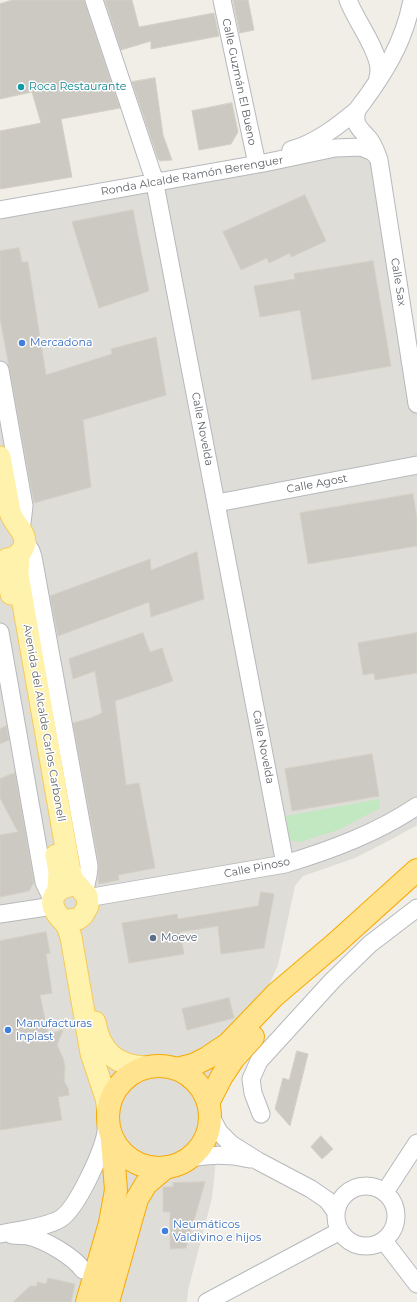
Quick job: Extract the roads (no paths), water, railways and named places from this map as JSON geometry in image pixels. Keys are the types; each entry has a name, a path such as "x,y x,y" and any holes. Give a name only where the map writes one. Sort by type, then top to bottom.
{"highway":[{"path":"177,1070 208,1058 228,1044 275,995 417,870"},
{"path":"108,1302 137,1199 146,1184 166,1168 185,1162 191,1158 202,1144 207,1131 209,1109 222,1076 234,1058 298,984 311,964"},
{"path":"87,1302 110,1223 116,1190 109,1124 112,1096 120,1083 132,1073 146,1067 162,1066 177,1070 190,1077 201,1089 209,1109"},
{"path":"109,1124 129,1159 151,1167 166,1168"}],"main road":[{"name":"Avenida del Alcalde Carlos Carbonell","path":"0,457 12,520 12,543 8,575 59,871 56,904 71,937 91,1053 106,1098 109,1124"},
{"name":"Avenida del Alcalde Carlos Carbonell","path":"12,543 70,871 73,880 84,899"},
{"path":"68,886 84,899 73,920 56,904 63,887 68,886"},
{"path":"84,899 81,935 100,1041 107,1052 120,1062 128,1065 146,1067"}],"street":[{"name":"Calle Novelda","path":"94,0 154,179 217,502 285,864"},
{"name":"Calle Guzmán El Bueno","path":"222,0 256,161"},
{"path":"348,0 352,11 375,53 381,76"},
{"name":"Ronda Alcalde Ramón Berenguer","path":"256,161 308,144 339,125 357,110 392,60 402,37 412,0"},
{"name":"Calle Sax","path":"357,110 356,124 374,146 379,160 417,404"},
{"name":"Ronda Alcalde Ramón Berenguer","path":"0,203 336,148 361,147 373,152 379,160"},
{"name":"Ronda Alcalde Ramón Berenguer","path":"0,210 154,179"},
{"path":"0,370 24,506 12,543"},
{"name":"Calle Agost","path":"217,502 417,465"},
{"path":"0,632 44,882 56,904 0,914"},
{"name":"Calle Pinoso","path":"84,899 285,864 307,858 361,837 417,806"},
{"path":"261,1114 253,1093 251,1079 259,1061 332,981 370,944 417,908"},
{"path":"209,1109 219,1132 231,1144 258,1161 311,1189 327,1200 336,1212"},
{"path":"0,1234 42,1225 60,1218 71,1210 81,1193 103,1143 109,1124"},
{"path":"385,1192 417,1143"},
{"path":"191,1158 213,1154 239,1156 258,1161"},
{"path":"365,1186 375,1187 385,1192 392,1200 396,1211 396,1222 392,1233 384,1241 375,1245 365,1246 355,1244 346,1239 336,1222 338,1205 345,1194 354,1188 365,1186"},
{"path":"311,1189 345,1194"},
{"path":"207,1302 340,1231"},
{"path":"0,1234 28,1236 40,1241 68,1255 78,1263 83,1270"},
{"path":"384,1241 417,1284"}],"place":[{"name":"Roca Restaurante","path":"21,87"},
{"name":"Mercadona","path":"22,343"},
{"name":"Moeve","path":"153,938"},
{"name":"Manufacturas Inplast","path":"8,1030"},
{"name":"Neumáticos Valdivino e hijos","path":"165,1231"}]}
